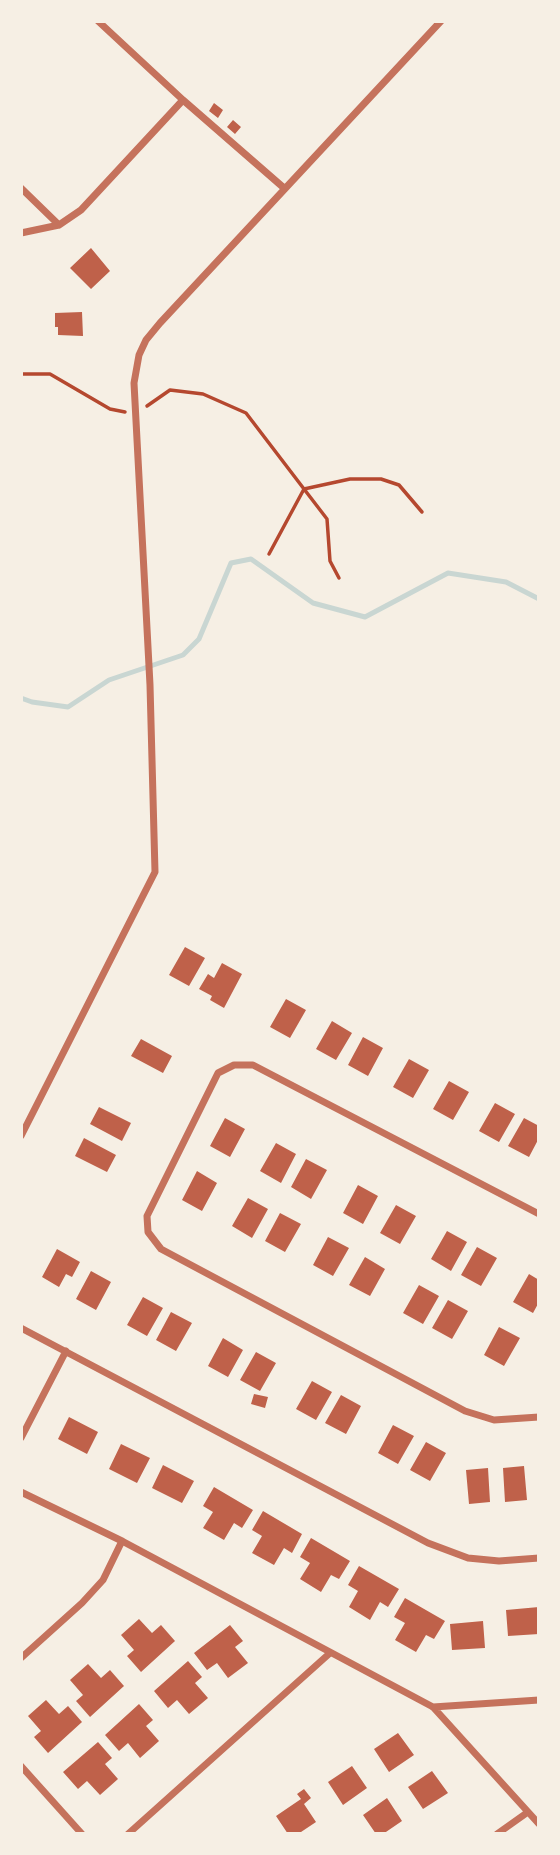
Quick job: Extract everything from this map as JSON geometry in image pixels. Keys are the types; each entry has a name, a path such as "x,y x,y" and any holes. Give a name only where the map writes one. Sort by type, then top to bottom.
{"street":[{"path":"98,21 284,188"},
{"path":"21,1136 155,872 149,656 135,368 146,340 441,21"},
{"path":"21,233 59,225 81,210 183,100"},
{"path":"21,188 59,225"},
{"path":"539,1214 253,1065 234,1065 218,1073 146,1216 148,1232 161,1249 465,1411 494,1420 539,1417"},
{"path":"21,1328 428,1543 468,1558 499,1561 539,1558"},
{"path":"21,1438 66,1351"},
{"path":"21,1492 121,1541 433,1707 539,1824"},
{"path":"21,1658 82,1603 103,1580 121,1541"},
{"path":"128,1834 330,1653"},
{"path":"433,1707 539,1700"},
{"path":"21,1766 82,1834"},
{"path":"497,1834 528,1812"}],"path":[{"path":"21,374 50,374 110,409 136,414 170,390 203,394 247,412 327,519 330,561 339,578"},
{"path":"304,489 350,479 381,479 399,485 422,512"},
{"path":"270,554 304,489"}],"building":[{"path":"214,103 223,110 218,118 209,111"},
{"path":"233,120 241,127 235,134 227,127"},
{"path":"91,248 110,271 91,289 70,268"},
{"path":"82,312 83,336 58,335 55,313"},
{"path":"185,947 205,958 189,986 169,975"},
{"path":"222,963 242,974 224,1008 210,1000 212,996 199,989 208,974 214,978"},
{"path":"286,999 306,1010 290,1038 270,1027"},
{"path":"332,1021 352,1033 336,1060 316,1049"},
{"path":"363,1037 383,1048 368,1076 348,1065"},
{"path":"141,1039 172,1056 163,1073 131,1056"},
{"path":"409,1059 429,1070 413,1098 393,1087"},
{"path":"449,1081 469,1092 453,1120 433,1109"},
{"path":"495,1103 515,1114 499,1142 479,1131"},
{"path":"99,1107 131,1123 122,1141 90,1124"},
{"path":"225,1118 245,1129 230,1157 210,1146"},
{"path":"524,1118 539,1126 539,1138 529,1157 508,1146"},
{"path":"84,1138 116,1155 107,1172 75,1156"},
{"path":"276,1143 296,1154 281,1183 260,1171"},
{"path":"306,1159 327,1170 311,1199 291,1187"},
{"path":"197,1171 217,1183 202,1211 182,1200"},
{"path":"358,1185 378,1196 363,1224 343,1213"},
{"path":"248,1198 268,1209 252,1238 232,1226"},
{"path":"396,1205 416,1216 400,1244 380,1233"},
{"path":"280,1213 301,1224 285,1252 265,1241"},
{"path":"447,1231 467,1242 451,1271 431,1259"},
{"path":"328,1237 349,1248 333,1276 313,1265"},
{"path":"477,1247 497,1258 481,1286 461,1275"},
{"path":"57,1249 80,1262 72,1277 66,1274 59,1287 42,1277"},
{"path":"365,1257 385,1269 370,1296 349,1285"},
{"path":"91,1271 111,1282 96,1310 76,1299"},
{"path":"529,1274 539,1280 539,1302 533,1313 513,1302"},
{"path":"419,1285 439,1296 423,1324 403,1313"},
{"path":"143,1297 163,1308 147,1336 127,1325"},
{"path":"448,1300 468,1311 452,1339 432,1328"},
{"path":"171,1312 192,1323 176,1351 156,1340"},
{"path":"499,1327 520,1338 504,1366 484,1355"},
{"path":"223,1338 243,1350 228,1377 208,1366"},
{"path":"256,1352 276,1363 260,1391 240,1380"},
{"path":"312,1381 332,1392 316,1420 296,1409"},
{"path":"254,1394 268,1397 265,1408 251,1404"},
{"path":"341,1395 361,1406 346,1434 325,1423"},
{"path":"69,1417 98,1432 87,1454 58,1439"},
{"path":"393,1425 414,1436 398,1464 378,1453"},
{"path":"426,1442 446,1453 430,1481 410,1470"},
{"path":"121,1444 150,1458 137,1483 109,1469"},
{"path":"163,1465 194,1481 182,1503 152,1488"},
{"path":"524,1466 527,1500 505,1502 503,1468"},
{"path":"488,1468 490,1502 469,1504 466,1470"},
{"path":"214,1487 253,1510 242,1528 234,1523 224,1540 203,1528 213,1512 203,1506"},
{"path":"263,1511 302,1534 292,1553 284,1548 274,1565 252,1553 262,1536 252,1530"},
{"path":"311,1538 350,1561 339,1579 331,1575 321,1592 300,1579 310,1563 300,1557"},
{"path":"359,1566 399,1589 388,1607 380,1602 370,1620 349,1607 358,1591 348,1585"},
{"path":"405,1598 445,1621 434,1639 426,1635 416,1652 395,1640 405,1623 394,1617"},
{"path":"539,1607 539,1634 508,1636 506,1610"},
{"path":"139,1619 152,1633 161,1625 175,1641 141,1672 127,1656 134,1650 121,1635"},
{"path":"483,1621 485,1648 452,1650 450,1624"},
{"path":"230,1625 243,1641 235,1647 248,1663 228,1678 217,1663 207,1670 194,1653"},
{"path":"188,1661 202,1677 195,1683 208,1698 189,1714 177,1700 168,1708 154,1691"},
{"path":"88,1664 101,1678 110,1670 124,1686 90,1717 76,1701 83,1695 70,1680"},
{"path":"46,1700 59,1714 68,1706 82,1722 48,1753 34,1737 41,1731 28,1716"},
{"path":"139,1704 153,1720 146,1726 159,1741 140,1758 128,1743 119,1751 105,1735"},
{"path":"398,1733 414,1755 389,1772 374,1749"},
{"path":"98,1742 112,1758 105,1764 118,1779 100,1795 87,1781 78,1789 63,1772"},
{"path":"352,1766 367,1788 343,1805 328,1782"},
{"path":"432,1771 448,1793 423,1809 408,1787"},
{"path":"304,1789 311,1798 304,1804 316,1822 298,1834 288,1834 276,1816 301,1799 297,1794"},
{"path":"387,1798 402,1821 383,1834 376,1834 363,1815"}],"waterway":[{"path":"21,698 68,707 109,680 183,655 199,639 231,563 251,559 313,603 365,617 448,573 506,582 539,599"}]}
